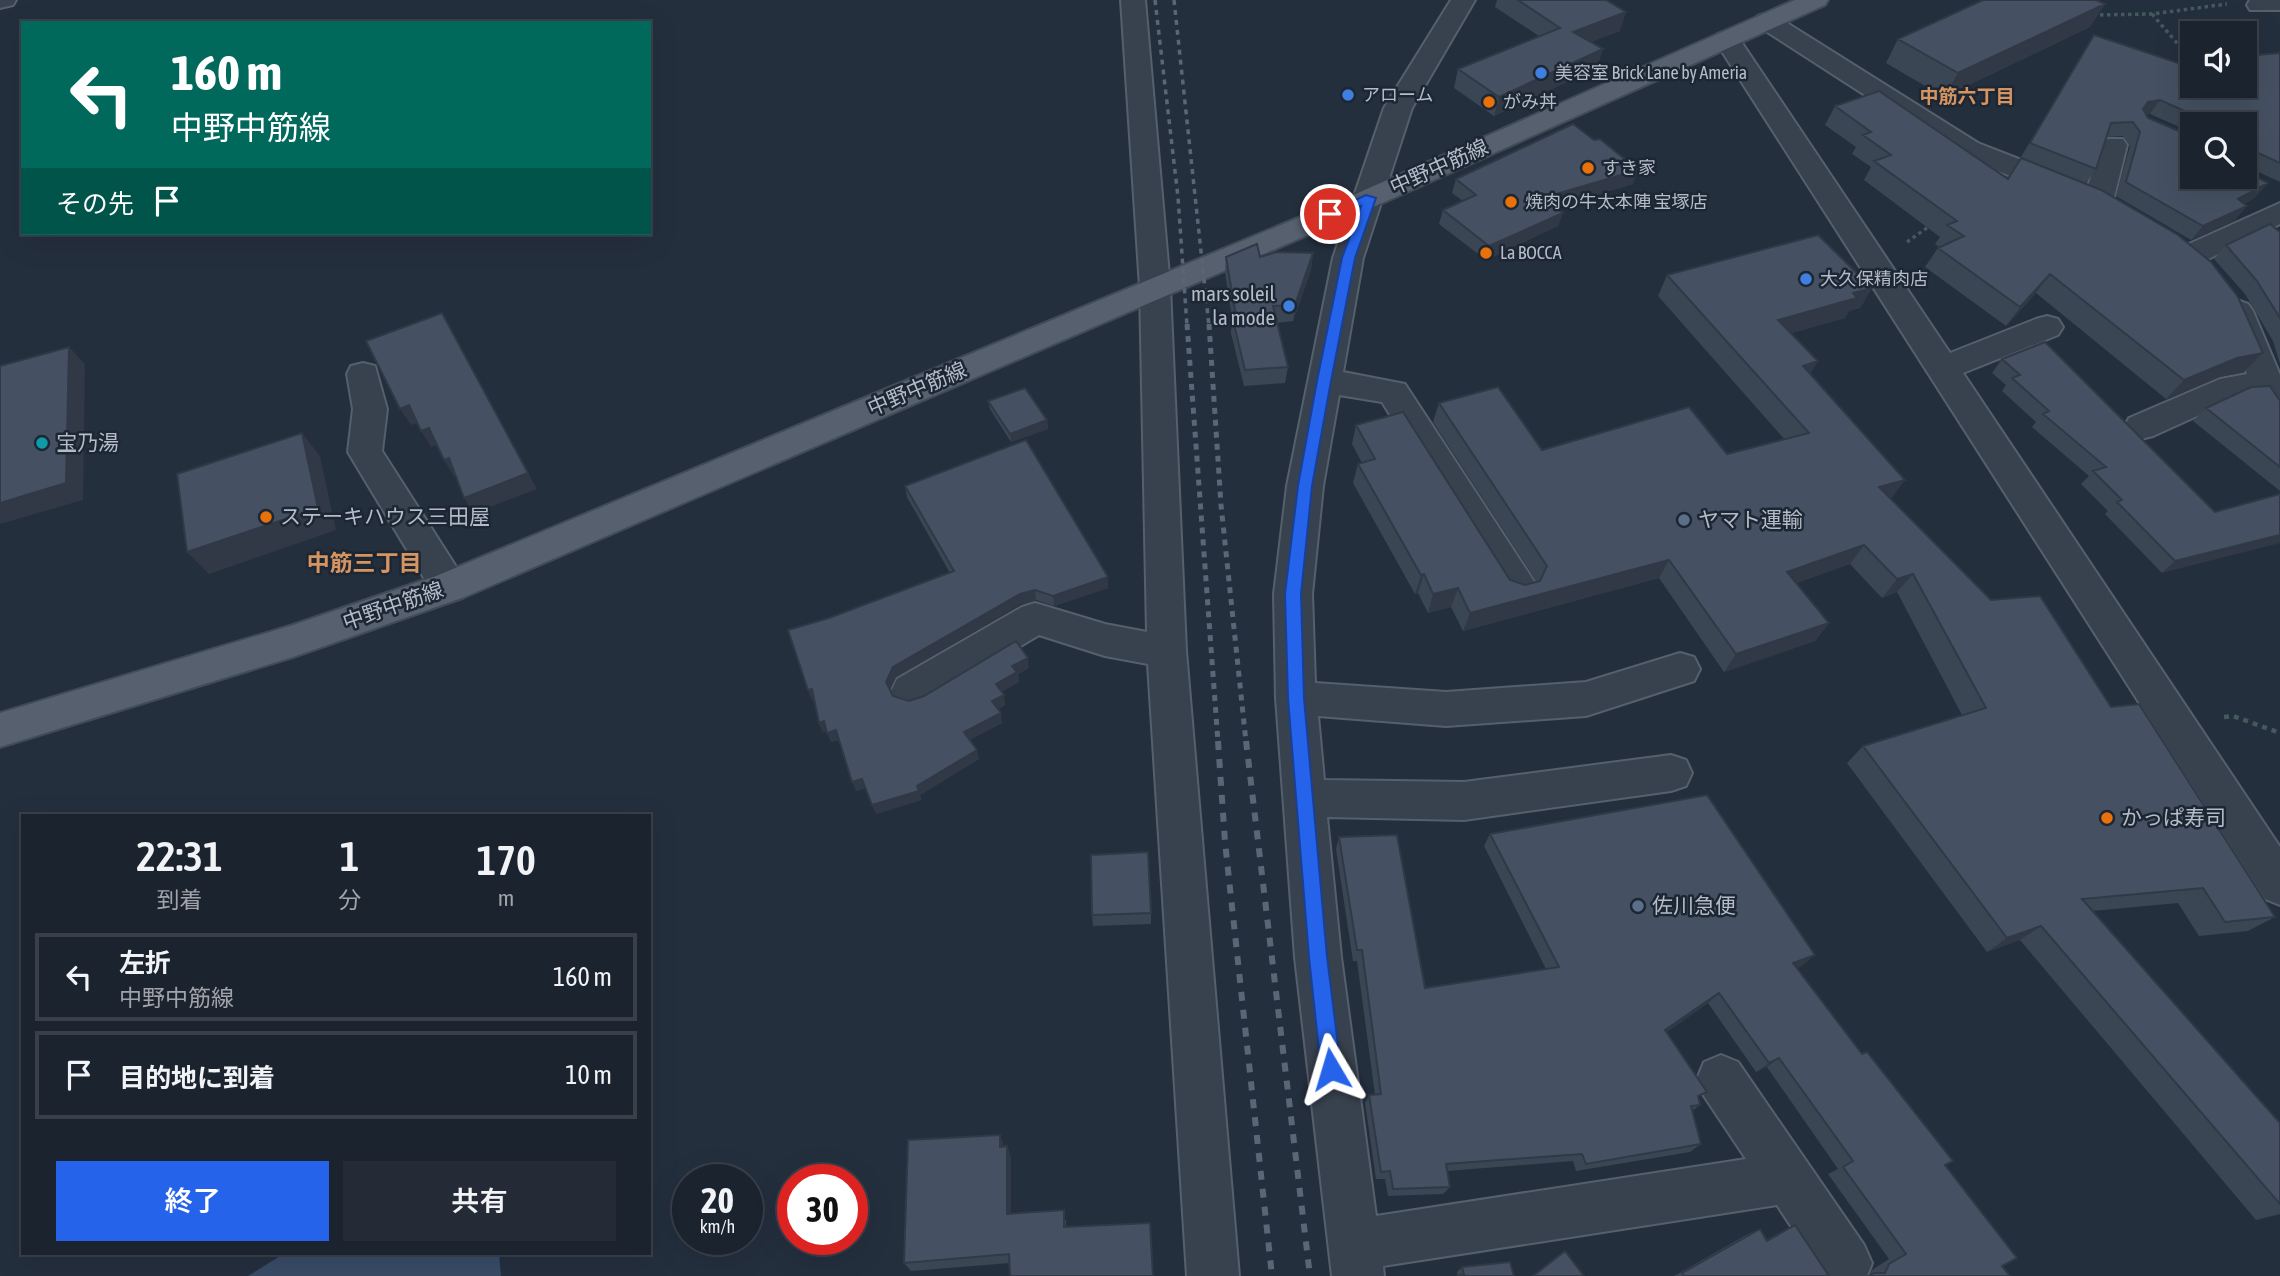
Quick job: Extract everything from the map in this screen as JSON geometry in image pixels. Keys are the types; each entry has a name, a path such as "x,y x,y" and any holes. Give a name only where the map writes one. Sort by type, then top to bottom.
{"main road":[{"name":"中野中筋線","path":"0,730 293,641 449,587 1370,198 1816,0"}],"street":[{"path":"1133,0 1155,288 1167,651 1213,1276"},
{"path":"1463,0 1398,108 1349,258 1305,486 1293,594 1296,698 1318,957 1355,1260 1788,1178"},
{"path":"1767,21 1968,149 2109,207 2113,145"},
{"path":"1727,39 2280,885"},
{"path":"2206,273 2276,199"},
{"path":"2165,236 2206,273 2238,312 2273,393"},
{"path":"1942,369 2047,327"},
{"path":"363,374 370,409 365,452 449,587"},
{"path":"1324,381 1393,392 1518,586"},
{"path":"2141,427 2232,387 2273,393"},
{"path":"911,691 1035,618 1105,640 1167,651"},
{"path":"1296,698 1446,709 1586,699 1680,669"},
{"path":"1306,813 1464,801 1671,773"},
{"path":"1721,1079 1846,1263"}],"path":[{"path":"2083,12 2112,17 2245,2 2269,4"},
{"path":"2152,14 2183,50 2178,73"},
{"path":"1903,245 1935,222"},
{"path":"2221,717 2233,716 2280,733"}],"water":[{"path":"282,1255 499,1255 501,1276 248,1276"}],"building":[{"path":"1518,0 1606,0 1626,12 1573,32 1603,49 1499,97 1458,69 1560,28"},
{"path":"1983,0 2096,0 2105,4 1958,73 1898,39"},
{"path":"2094,35 2180,63 2180,98 2257,98 2257,55 2280,53 2280,163 2257,152 2257,112 2187,112 2160,100 2148,102 2143,109 2148,118 2180,132 2180,189 2257,189 2238,199 2247,206 2203,226 2126,182 2140,132 2133,122 2111,123 2096,169 2030,143"},
{"path":"1879,91 2008,179 2021,158 2101,190 2178,235 2211,262 2238,297 2263,353 2237,358 2184,380 2050,274 2020,307 1938,248 1964,236 1947,225 1957,221 1874,161 1891,155 1863,135 1871,132 1835,106"},
{"path":"1573,124 1594,140 1600,139 1638,170 1543,198 1563,213 1489,246 1443,210 1476,195 1456,179"},
{"path":"2257,177 2268,183 2257,189"},
{"path":"2270,224 2280,232 2280,318 2257,281 2226,245"},
{"path":"1818,235 1872,288 1853,293 1857,298 1778,320 1818,361 1803,366 1905,480 1879,487 1991,600 2040,596 2111,707 2139,704 2275,917 2225,922 2203,888 2082,899 2280,1123 2280,1204 2041,926 2007,938 1863,746 1986,708 1913,574 1897,579 1864,545 1787,572 1829,623 1736,654 1669,560 1470,613 1458,588 1433,594 1424,574 1421,575 1358,464 1375,459 1356,425 1403,412 1510,580 1525,585 1540,581 1547,566 1439,403 1498,387 1542,450 1689,407 1727,454 1809,433 1667,275"},
{"path":"1257,244 1260,257 1277,252 1313,253 1295,305 1273,306 1288,367 1245,370 1232,316 1236,316 1226,257"},
{"path":"442,313 528,473 464,498 449,458 444,460 429,428 421,431 409,405 400,409 366,341"},
{"path":"2045,342 2215,512 2280,494 2280,535 2175,561 2117,502 2122,500 2093,471 2106,467 2043,414 2049,411 2012,378 2020,375 2002,359"},
{"name":"宝乃湯","path":"69,347 66,483 0,503 0,366"},
{"path":"2270,386 2280,401 2280,467 2206,408 2251,387"},
{"path":"1025,388 1047,420 1010,434 988,401"},
{"path":"302,433 318,508 187,552 177,474"},
{"path":"1026,440 1108,577 1053,596 1035,590 1020,594 893,667 886,682 893,696 909,701 924,696 1016,641 1028,658 1012,666 1017,672 996,684 1004,695 992,701 1001,713 964,732 977,750 917,786 919,791 872,805 862,779 852,782 836,730 827,733 824,721 819,723 812,689 808,690 788,630 829,618 954,571 905,486"},
{"path":"1707,795 1815,955 1793,963 1862,1054 1867,1052 1953,1161 1945,1165 2017,1258 2002,1266 2010,1276 1869,1276 1885,1273 1889,1264 1906,1254 1843,1167 1853,1161 1779,1058 1769,1063 1719,993 1665,1030 1707,1092 1698,1096 1700,1105 1691,1106 1701,1144 1586,1164 1582,1154 1446,1164 1450,1187 1393,1189 1390,1171 1381,1172 1369,1095 1381,1094 1362,950 1357,950 1339,837 1397,835 1425,988 1559,967 1490,834"},
{"path":"1148,852 1151,913 1092,915 1091,855"},
{"path":"1000,1135 1000,1147 1007,1146 1007,1214 1064,1210 1064,1227 1150,1223 1153,1276 1010,1276 1009,1254 904,1263 908,1140"},
{"path":"1795,1225 1829,1276 1684,1276 1682,1273 1760,1229 1767,1241"},
{"path":"1565,1251 1584,1276 1533,1276"},
{"path":"1510,1262 1514,1276 1456,1276 1464,1275 1462,1267"}],"railway":[{"path":"1155,0 1178,197 1187,326"},
{"path":"1174,0 1209,326"},
{"path":"1187,324 1218,742"},
{"path":"1209,324 1221,505 1246,742"},
{"path":"1218,741 1225,842 1272,1276"},
{"path":"1246,741 1310,1276"}],"place":[{"name":"美容室 Brick Lane by Ameria","path":"1541,73"},
{"name":"アローム","path":"1348,95"},
{"name":"がみ丼","path":"1489,102"},
{"name":"すき家","path":"1588,168"},
{"name":"焼肉の牛太本陣 宝塚店","path":"1511,202"},
{"name":"La BOCCA","path":"1486,253"},
{"name":"大久保精肉店","path":"1806,279"},
{"name":"mars soleil la mode","path":"1289,306"},
{"name":"宝乃湯","path":"42,443"},
{"name":"ステーキハウス三田屋","path":"266,517"},
{"name":"ヤマト運輸","path":"1684,520"},
{"name":"かっぱ寿司","path":"2107,818"},
{"name":"佐川急便","path":"1638,906"}],"district":[{"name":"中筋六丁目","path":"1967,96"},
{"name":"中筋三丁目","path":"364,563"}],"route":[{"path":"1330,214 1370,198 1349,258 1324,381 1305,486 1293,594 1296,698 1318,957 1331,1069"}]}
